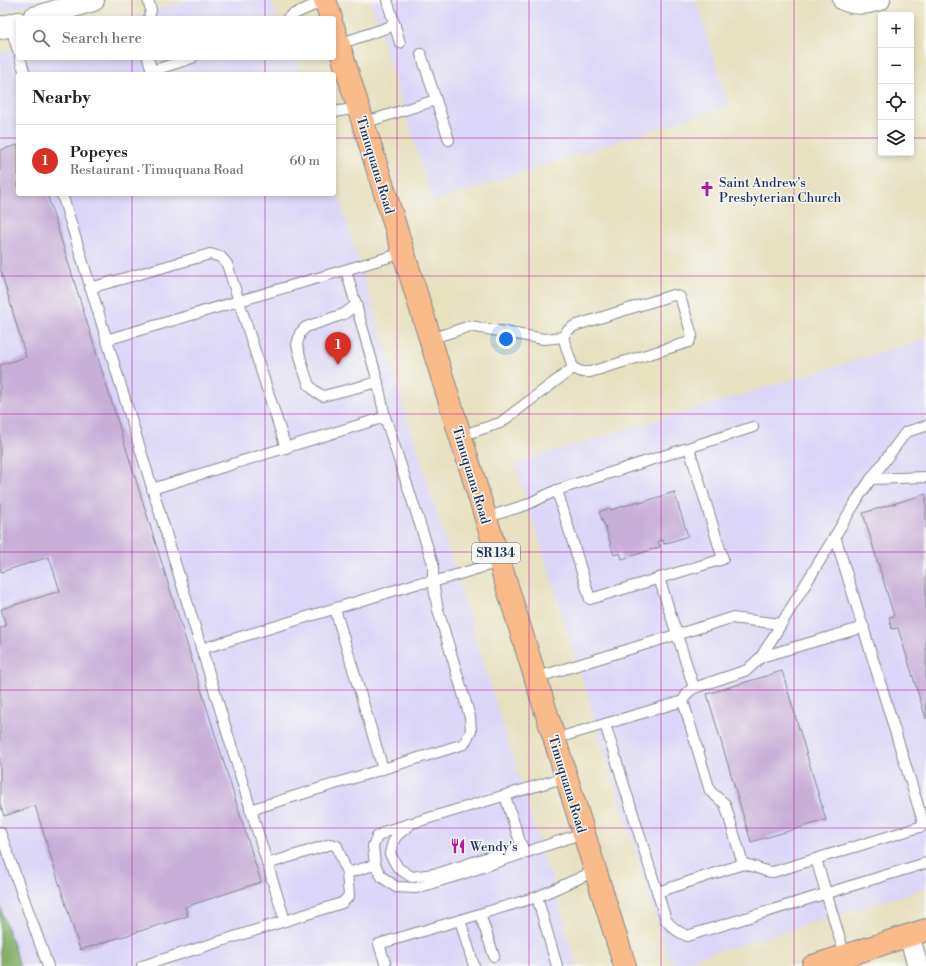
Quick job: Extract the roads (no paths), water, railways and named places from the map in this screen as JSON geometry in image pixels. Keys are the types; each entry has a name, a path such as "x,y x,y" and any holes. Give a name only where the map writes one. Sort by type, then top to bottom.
{"main road":[{"path":"325,0 330,16"},
{"name":"Timuquana Road","path":"336,36 625,966"},
{"path":"813,966 918,933"}],"street":[{"path":"39,16 68,4 93,0"},
{"path":"843,0 849,3 868,4 880,0"},
{"path":"918,933 918,966"}],"lane":[{"path":"148,0 150,10 149,16"},
{"path":"291,16 325,0"},
{"path":"387,0 400,43"},
{"path":"9,25 16,45"},
{"path":"336,36 395,26"},
{"path":"421,54 449,140"},
{"path":"21,60 24,72"},
{"path":"149,60 152,72"},
{"path":"155,72 187,60"},
{"path":"336,112 361,116 436,100"},
{"path":"63,196 285,921"},
{"path":"106,340 404,253"},
{"path":"90,288 210,254 221,257 227,264 286,448"},
{"path":"250,810 464,744 471,731 470,717 438,610 433,582 433,564 385,417 378,382 357,304 346,270"},
{"path":"673,294 680,298 692,335 689,342 590,372 582,372 573,368 563,337 567,331 574,326 673,294"},
{"path":"357,304 344,314 306,327 300,333 297,345 302,364 310,385 316,392 323,396 378,382"},
{"path":"430,339 470,326 544,339 563,337"},
{"path":"460,436 500,422 573,368"},
{"path":"152,489 385,417"},
{"path":"554,739 682,701 688,692 694,688 747,670 761,657 871,479 906,432 926,426"},
{"path":"485,518 526,505 557,490 753,427"},
{"path":"557,490 590,599 723,559 689,448"},
{"path":"871,479 926,477"},
{"path":"658,892 743,864 773,872 925,825 835,536"},
{"path":"201,649 419,583 433,582 499,562"},
{"path":"659,578 694,688"},
{"path":"335,609 383,769"},
{"path":"535,678 731,618 781,624"},
{"path":"761,657 864,627"},
{"path":"682,701 710,791 725,804 743,864"},
{"path":"605,724 668,922 676,930 687,936 926,863"},
{"path":"523,849 459,875 416,888 396,887 382,876 375,865 373,846 377,837 386,830 566,778"},
{"path":"505,796 523,849"},
{"path":"414,823 396,835 390,854 398,868 412,877 440,873 583,833"},
{"path":"0,832 48,966"},
{"path":"142,966 342,903 349,896 347,873 337,846 331,844 267,864"},
{"path":"816,859 845,956"},
{"path":"347,873 375,865"},
{"path":"386,966 379,944 537,897 595,871"},
{"path":"537,897 557,966"},
{"path":"480,914 494,956"},
{"path":"460,920 474,966"}],"place":[{"name":"Saint Andrew's Presbyterian Church","path":"707,189"},
{"name":"Popeyes","path":"338,365"},
{"name":"Wendy's","path":"458,846"}]}
